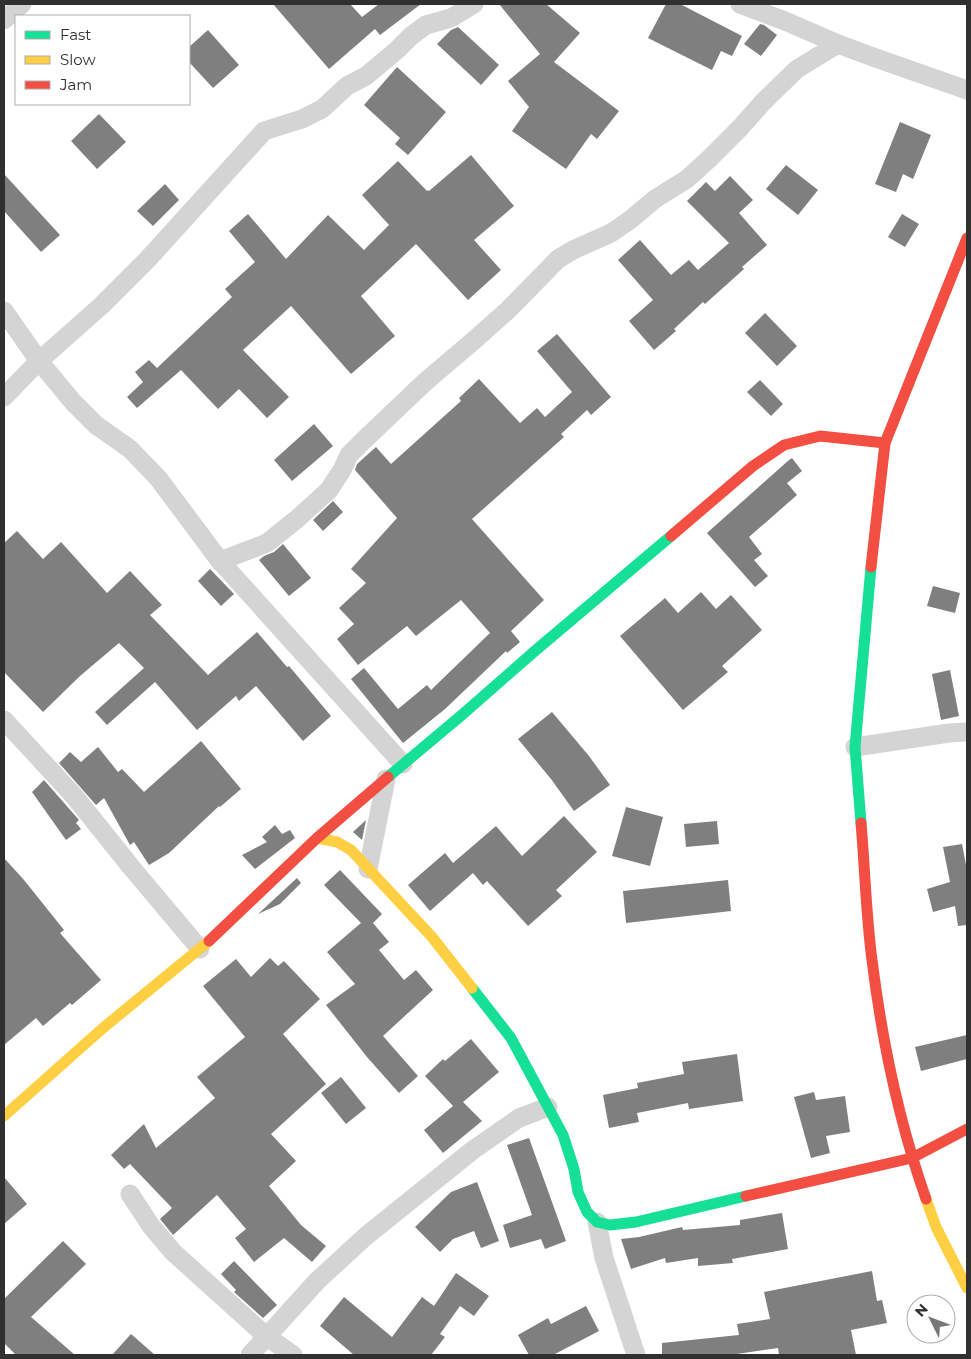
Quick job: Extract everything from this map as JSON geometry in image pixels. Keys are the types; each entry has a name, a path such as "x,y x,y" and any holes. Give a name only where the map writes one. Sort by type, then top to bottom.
{"street":[{"path":"4,20 22,4"},
{"path":"4,397 39,361 102,306 148,259 264,131 302,119 322,109 347,86 366,76 426,25 450,18 474,4"},
{"path":"740,4 838,44 967,90"},
{"path":"220,561 267,543 296,519 329,490 349,455 359,445 425,382 508,310 558,259 611,233 655,199 686,179 709,159 797,69 838,44"},
{"path":"966,245 885,444 870,572 855,747 872,960 888,1067 912,1158 936,1227 967,1288"},
{"path":"4,311 39,361 73,402 96,425 130,449 158,478 220,561 403,764"},
{"path":"4,1116 103,1028 200,949 317,838 753,466 784,445 820,436 885,444"},
{"path":"4,720 75,797 200,949"},
{"path":"855,747 967,732"},
{"path":"368,869 386,779"},
{"path":"317,838 338,842 351,850 432,937 510,1038 563,1135 574,1168 578,1192 587,1212 597,1222 610,1225 636,1222 912,1158 967,1129"},
{"path":"250,1355 317,1281 366,1236 488,1139 519,1118 548,1107"},
{"path":"130,1194 151,1226 173,1252 266,1336 293,1355"},
{"path":"597,1222 604,1258 636,1355"}],"building":[{"path":"273,4 350,4 362,17 379,4 421,4 380,35 375,29 329,69"},
{"path":"499,4 546,4 580,33 554,62 619,111 597,139 591,134 566,169 512,131 529,107 508,81 540,54"},
{"path":"666,4 680,4 742,36 732,56 721,51 712,70 648,38"},
{"path":"760,24 777,35 761,56 744,44"},
{"path":"458,27 499,65 481,85 437,44 451,30"},
{"path":"208,30 239,65 213,88 190,63 190,46"},
{"path":"397,67 446,112 408,155 395,144 400,138 364,105"},
{"path":"99,114 126,142 97,169 71,141"},
{"path":"900,122 931,135 913,179 903,174 896,192 875,184"},
{"path":"471,155 514,206 474,240 501,270 468,300 416,244 361,296 395,336 351,374 291,306 243,350 289,397 267,418 239,389 218,409 181,370 137,408 127,397 143,382 135,372 149,360 157,368 232,297 225,289 255,262 229,231 248,214 286,259 328,215 364,250 389,225 362,195 398,161 429,191"},
{"path":"786,165 818,190 798,215 766,189"},
{"path":"4,174 60,235 41,252 4,211"},
{"path":"730,176 753,200 739,213 767,245 742,267 744,269 705,304 703,302 674,329 676,331 654,350 629,321 653,300 618,260 640,240 671,275 689,260 698,270 729,243 687,201 706,182 715,191"},
{"path":"165,184 179,200 153,226 137,211"},
{"path":"902,214 919,224 905,247 888,237"},
{"path":"765,313 797,346 777,366 745,333"},
{"path":"557,334 611,397 591,415 587,410 561,434 564,437 472,519 544,600 511,631 520,642 507,653 506,651 445,709 403,743 351,679 364,668 398,709 427,685 431,690 490,633 461,600 416,636 407,626 358,665 337,639 354,624 339,608 366,583 351,569 397,518 355,470 357,464 376,447 391,464 461,401 459,398 479,379 520,423 537,408 545,417 572,392 537,351"},
{"path":"760,380 783,404 771,416 747,392"},
{"path":"314,424 333,446 292,481 274,460"},
{"path":"792,458 802,471 787,483 797,495 749,537 762,554 754,560 768,576 755,587 707,533"},
{"path":"333,501 343,512 323,531 313,520"},
{"path":"17,531 43,559 61,542 107,593 130,571 162,605 150,615 208,675 257,632 287,667 289,666 331,716 303,741 256,686 239,701 236,696 197,730 155,682 107,725 95,712 144,668 119,643 80,676 43,712 4,672 4,543"},
{"path":"283,544 311,578 289,596 259,560 274,552"},
{"path":"210,569 234,594 221,606 198,581"},
{"path":"933,586 960,593 955,613 927,606"},
{"path":"701,592 716,609 731,595 762,630 722,666 728,672 683,710 620,636 665,598 678,613"},
{"path":"950,670 959,716 941,720 932,674"},
{"path":"552,712 589,756 610,785 574,811 518,739"},
{"path":"201,741 241,789 219,806 169,853 149,865 134,842 130,845 104,798 96,805 59,763 70,752 81,762 98,747 118,772 122,769 144,792"},
{"path":"44,780 79,820 76,823 81,829 66,840 32,792"},
{"path":"626,807 663,817 650,866 612,856"},
{"path":"564,816 597,852 556,890 562,896 528,926 487,881 483,885 473,873 430,911 408,885 445,853 453,863 496,826 522,856"},
{"path":"366,820 362,840 353,832"},
{"path":"717,821 719,844 686,847 684,824"},
{"path":"275,825 282,834 290,830 295,838 255,869 242,855 267,842 262,837"},
{"path":"962,844 967,870 967,925 958,926 955,906 933,912 927,889 950,882 943,847"},
{"path":"4,858 64,930 60,933 101,980 72,1005 70,1003 43,1026 36,1018 4,1045"},
{"path":"340,870 382,914 373,923 389,942 379,950 404,980 416,970 433,990 383,1036 418,1076 399,1093 367,1057 326,1005 355,984 327,952 361,923 324,885"},
{"path":"297,878 301,883 280,904 258,914"},
{"path":"728,880 731,911 626,923 623,891"},
{"path":"270,958 278,966 284,961 320,999 283,1034 326,1084 271,1134 296,1161 269,1186 301,1225 326,1246 312,1262 284,1238 254,1262 235,1238 246,1229 217,1195 173,1235 160,1219 172,1208 130,1164 124,1169 111,1155 144,1124 156,1148 215,1098 197,1077 245,1037 203,986 236,959 251,977"},
{"path":"967,1035 967,1059 921,1071 915,1047"},
{"path":"471,1039 499,1072 463,1102 482,1121 443,1153 424,1130 453,1106 425,1076 443,1059 445,1061"},
{"path":"737,1054 743,1101 689,1109 688,1103 637,1113 639,1122 609,1128 603,1095 638,1088 637,1083 684,1074 682,1062"},
{"path":"341,1077 366,1108 346,1124 321,1093"},
{"path":"814,1092 816,1100 845,1096 850,1132 826,1136 830,1153 811,1158 794,1097"},
{"path":"529,1138 566,1241 545,1249 541,1239 510,1248 503,1225 532,1215 507,1145"},
{"path":"4,1177 27,1204 4,1224"},
{"path":"477,1182 499,1241 481,1248 474,1231 453,1239 440,1252 415,1227 451,1192"},
{"path":"782,1213 788,1249 732,1259 733,1263 698,1266 698,1258 666,1263 665,1258 631,1269 621,1239 639,1237 682,1227 683,1230 740,1225 740,1220"},
{"path":"63,1241 86,1264 31,1317 75,1355 16,1355 4,1343 4,1299"},
{"path":"234,1261 277,1305 263,1318 234,1292 236,1290 221,1274"},
{"path":"872,1271 877,1301 882,1300 887,1323 851,1330 856,1355 779,1355 778,1348 730,1355 662,1355 662,1343 739,1335 737,1324 770,1319 764,1292"},
{"path":"456,1273 489,1296 474,1316 460,1306 440,1334 445,1337 431,1355 354,1355 320,1326 344,1297 392,1337 422,1297 434,1306"},
{"path":"586,1306 599,1331 553,1355 529,1355 518,1335 548,1318 551,1324"},
{"path":"131,1334 155,1355 112,1355"}],"traffic: fast":[{"path":"388,777 671,536"},
{"path":"861,823 855,747 871,567"},
{"path":"472,988 511,1038 563,1135 574,1169 578,1192 587,1212 597,1222 610,1225 636,1222 746,1196"}],"traffic: slow":[{"path":"317,838 337,842 351,850 432,937 472,988"},
{"path":"4,1116 103,1028 209,941"},
{"path":"926,1199 936,1227 967,1288"}],"traffic: jam":[{"path":"871,567 885,443 967,238"},
{"path":"671,536 753,466 784,445 820,436 885,443"},
{"path":"209,941 317,838 388,777"},
{"path":"861,823 870,943 886,1051 908,1141 926,1199"},
{"path":"746,1196 912,1158 967,1129"}]}
